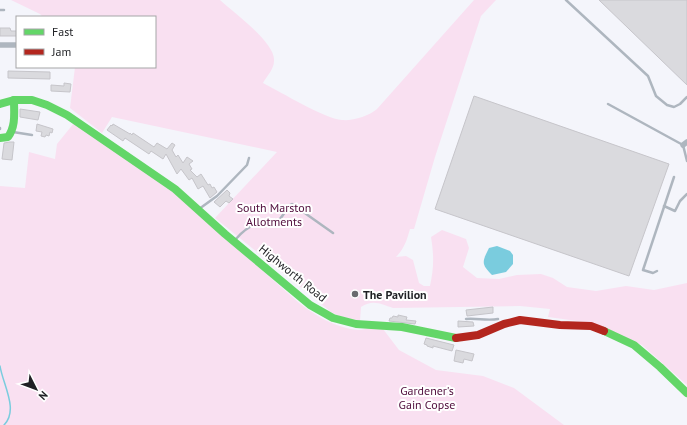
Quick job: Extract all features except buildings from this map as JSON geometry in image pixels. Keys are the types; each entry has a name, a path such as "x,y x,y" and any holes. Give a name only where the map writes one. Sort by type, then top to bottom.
{"street":[{"path":"0,45 16,45"},
{"name":"Highworth Road","path":"0,104 22,99 36,101 67,116 168,183 310,305 339,321 356,324 402,327 454,338 478,335 504,324 520,320 595,327 634,345 687,393"},
{"path":"0,138 8,137 11,132 14,122 14,100"}],"lane":[{"path":"566,0 648,76 656,96 667,106 674,107 680,104 687,97"},
{"path":"608,104 685,143 687,161"},
{"path":"11,132 32,135"},
{"path":"198,209 214,199 244,168 249,158"},
{"path":"657,271 653,273 643,270 674,177"},
{"path":"664,206 676,211 680,201 687,194"},
{"path":"234,241 242,232 253,226 269,224 278,220 292,204 333,233"},
{"path":"466,319 498,319"},
{"path":"490,320 493,329"}],"green space":[{"name":"South Marston Allotments","path":"11,0 220,0 253,28 273,54 273,67 263,83 325,115 346,120 356,119 374,112 474,0 496,0 481,16 435,157 414,229 410,229 405,244 396,257 406,256 413,260 419,283 424,286 430,286 433,262 431,237 442,230 466,239 469,248 463,267 477,278 499,279 517,275 541,274 553,278 567,287 596,291 626,286 654,290 687,283 687,385 642,345 592,323 548,317 550,309 520,306 393,308 381,304 369,303 361,307 360,321 339,316 331,312 215,218 277,152 112,117 102,133 70,108 75,68 156,68 156,16 42,16"},
{"name":"Gardener's Gain Copse","path":"74,123 160,180 311,312 334,324 350,329 360,330 373,327 383,329 399,350 436,370 483,376 514,388 564,425 0,425 0,186 25,188 29,152 55,159 57,144"}],"water":[{"path":"497,246 510,251 513,255 513,264 506,272 492,275 484,265 484,260 489,248"}],"waterway":[{"path":"0,366 10,405 8,419 4,425"}],"traffic: fast":[{"path":"0,104 14,100 32,100 47,105 67,115 175,189 225,234 310,305 333,318 356,324 402,327 456,338"},
{"path":"0,138 8,137 11,133 14,119 14,100"},
{"path":"604,331 634,345 687,393"}],"traffic: jam":[{"path":"456,338 478,335 504,324 520,320 560,325 591,326 604,331"}],"place":[{"name":"The Pavilion","path":"355,294"}]}
